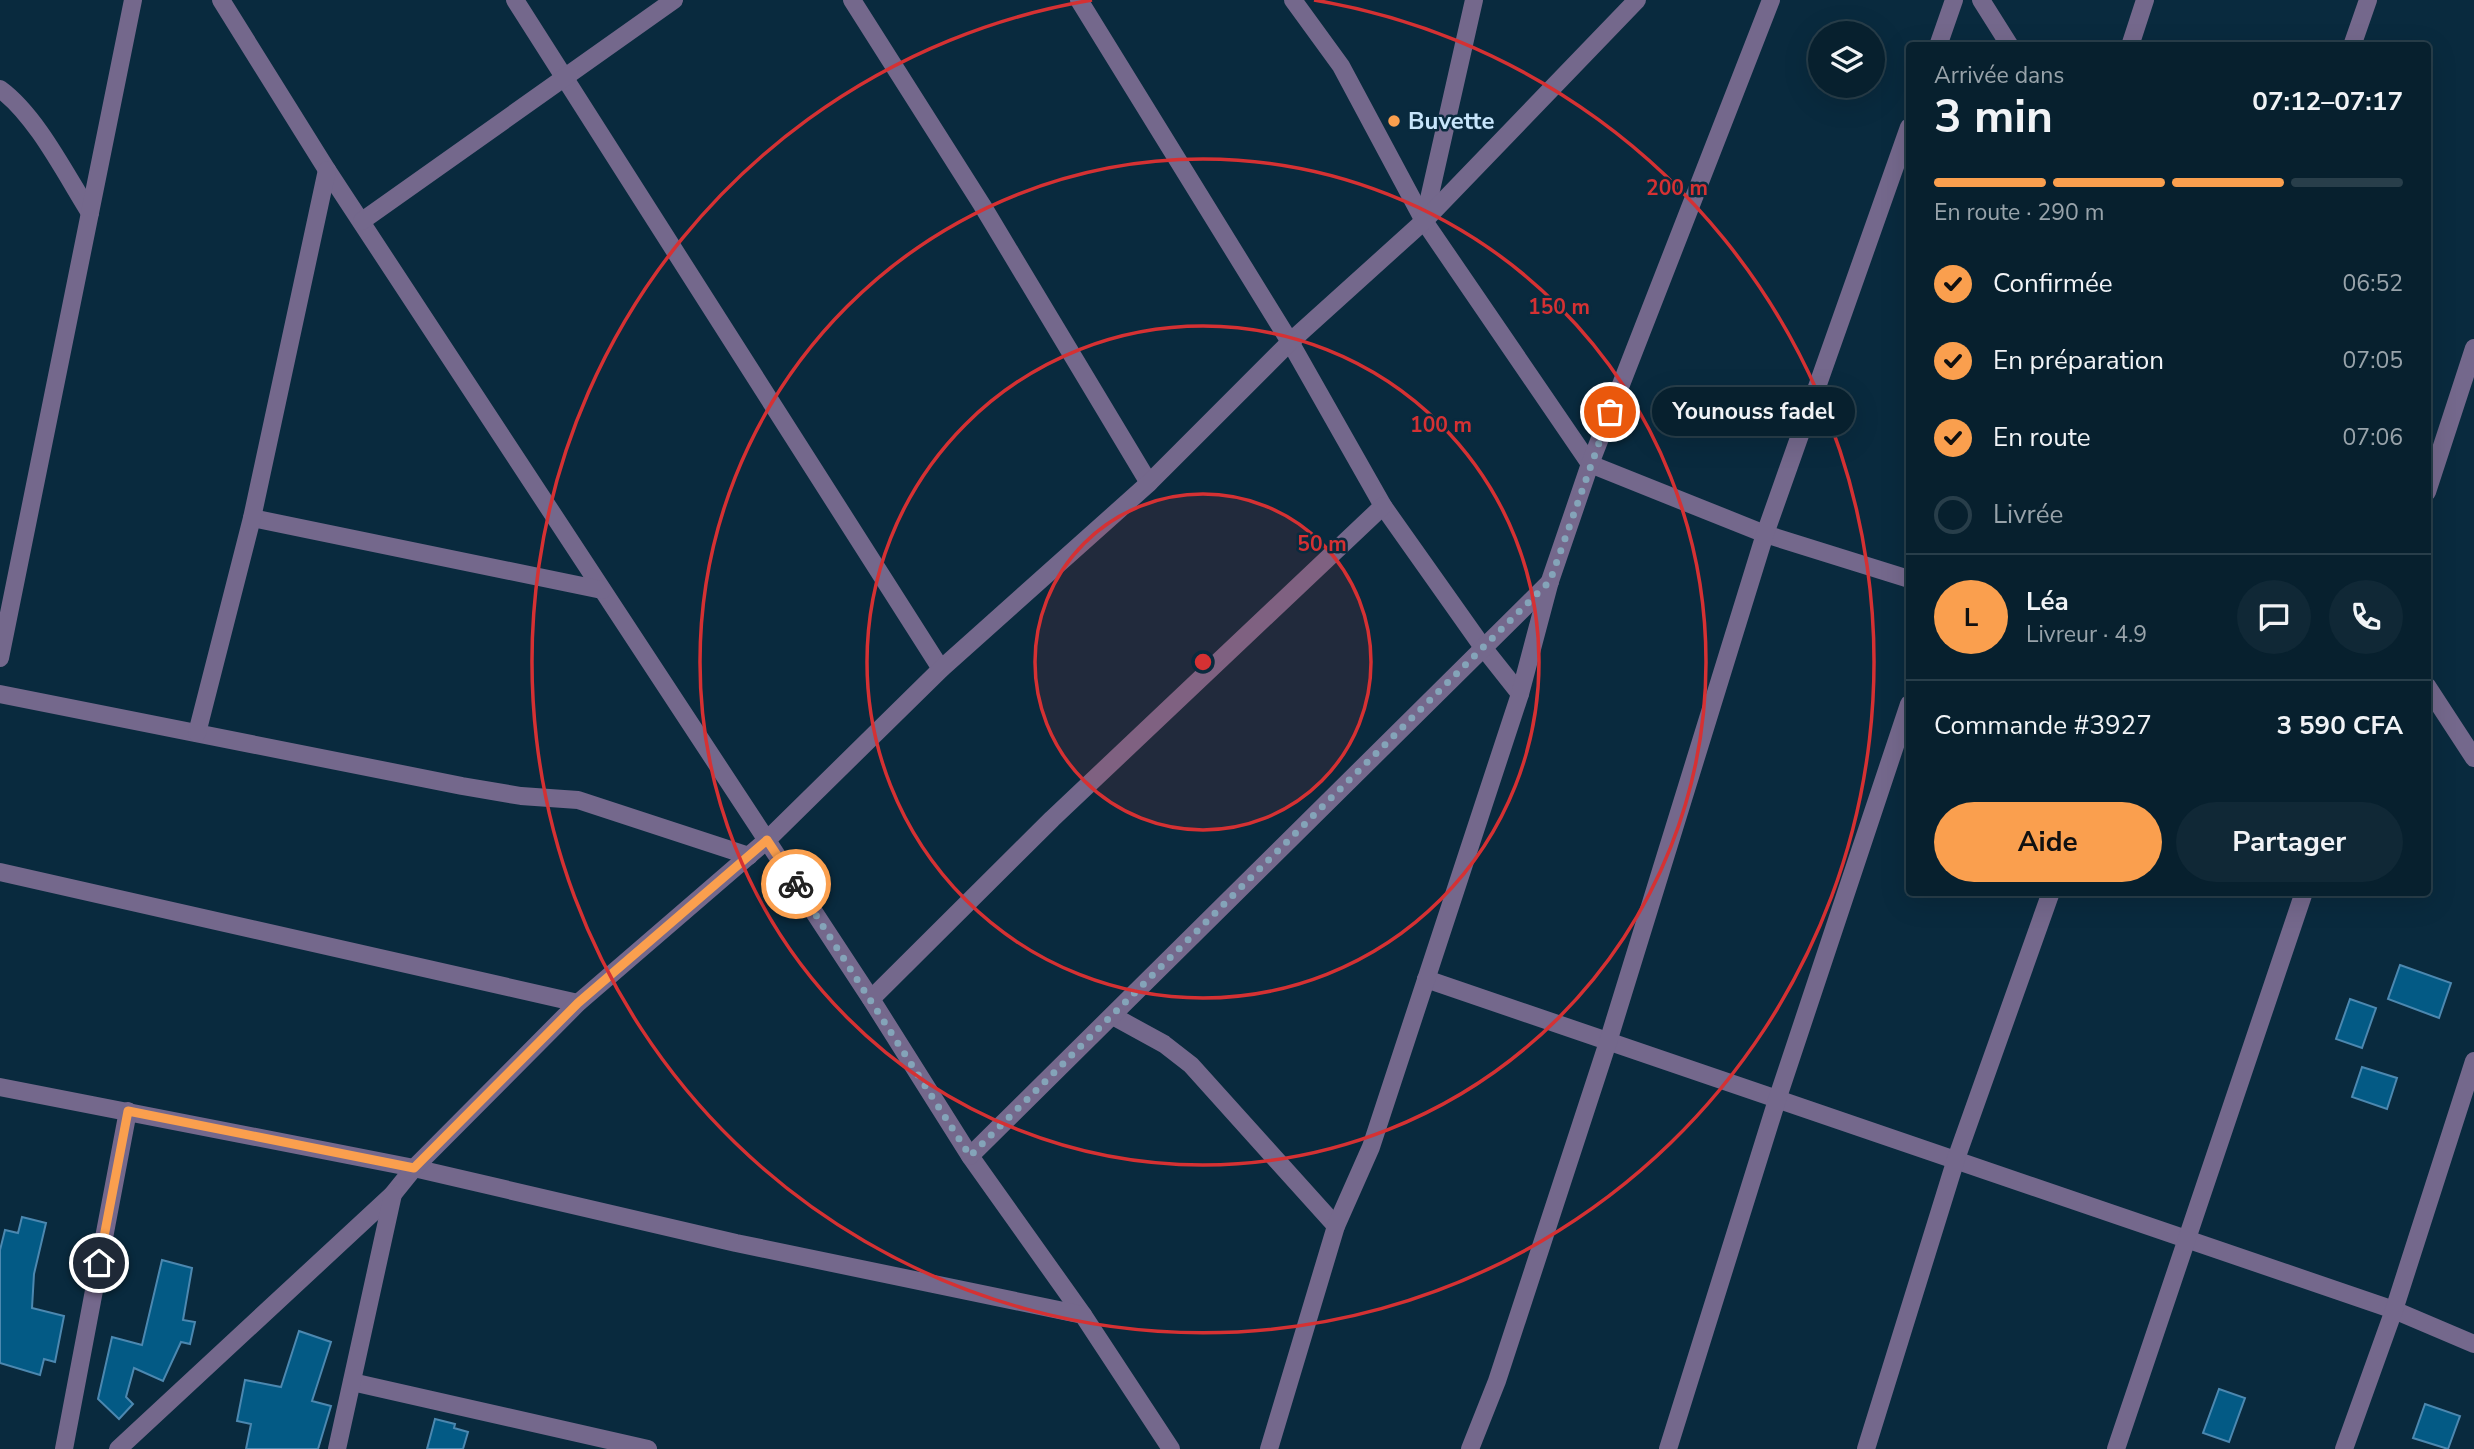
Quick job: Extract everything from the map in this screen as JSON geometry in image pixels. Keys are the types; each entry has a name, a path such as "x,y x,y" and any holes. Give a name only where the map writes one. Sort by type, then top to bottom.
{"street":[{"path":"0,659 133,0"},
{"path":"221,0 327,170 871,999 970,1156 1083,1315 1171,1449"},
{"path":"515,0 940,669"},
{"path":"362,221 674,0"},
{"path":"852,0 982,205 1149,483"},
{"path":"1079,0 1290,342 1382,506 1482,646 1520,694"},
{"path":"1293,0 1341,66 1424,221 1590,464 1765,534 1906,578"},
{"path":"1424,221 1475,0"},
{"path":"118,1449 393,1194 414,1168 578,1003 767,840 940,669 1149,483 1290,342 1424,221 1637,0"},
{"path":"1269,1449 1336,1226 1371,1147 1520,694 1550,581 1590,464 1771,0"},
{"path":"1939,42 1954,0"},
{"path":"1981,0 2007,42"},
{"path":"2131,42 2145,0"},
{"path":"2353,42 2368,0"},
{"path":"0,89 11,97 31,122 90,213"},
{"path":"1469,1449 1497,1381 1608,1042 1765,534 1906,135"},
{"path":"197,733 252,519 327,170"},
{"path":"2431,480 2474,348"},
{"path":"871,999 1062,810 1382,506"},
{"path":"252,519 601,590"},
{"path":"970,1156 1550,581"},
{"path":"2431,693 2474,758"},
{"path":"0,694 474,788 578,800 749,856"},
{"path":"1668,1449 1777,1100 1906,713"},
{"path":"0,872 578,1003"},
{"path":"1866,1449 1956,1159 2050,896"},
{"path":"2116,1449 2303,896"},
{"path":"1426,979 2394,1310 2474,1344"},
{"path":"1113,1016 1164,1044 1191,1065 1336,1226"},
{"path":"2344,1449 2394,1310 2474,1061"},
{"path":"0,1087 414,1168 736,1243 1083,1315"},
{"path":"64,1449 128,1111"},
{"path":"337,1449 393,1194"},
{"path":"352,1382 648,1449"}],"building":[{"path":"2400,965 2451,983 2439,1018 2388,999"},
{"path":"2350,999 2376,1008 2362,1048 2336,1039"},
{"path":"2362,1067 2397,1078 2387,1109 2352,1097"},
{"path":"22,1217 46,1223 34,1274 32,1308 64,1316 55,1362 44,1359 40,1375 0,1363 0,1250 5,1230 18,1233"},
{"path":"162,1260 192,1268 183,1320 195,1322 190,1344 181,1342 163,1381 134,1368 126,1397 133,1404 119,1419 98,1399 112,1337 142,1345"},
{"path":"299,1331 331,1342 312,1401 331,1406 318,1449 246,1449 251,1424 237,1421 245,1380 281,1387"},
{"path":"2219,1389 2245,1398 2229,1442 2203,1433"},
{"path":"2425,1404 2460,1416 2448,1449 2413,1438"},
{"path":"435,1419 455,1424 454,1428 468,1432 463,1449 427,1449"}],"way so far":[{"path":"796,884 970,1156 1550,581 1610,412"}],"place":[{"name":"Buvette","path":"1394,121"},
{"name":"Younouss fadel","path":"1610,412"}],"route":[{"path":"99,1263 128,1111 414,1168 578,1003 767,840 796,884"}]}
